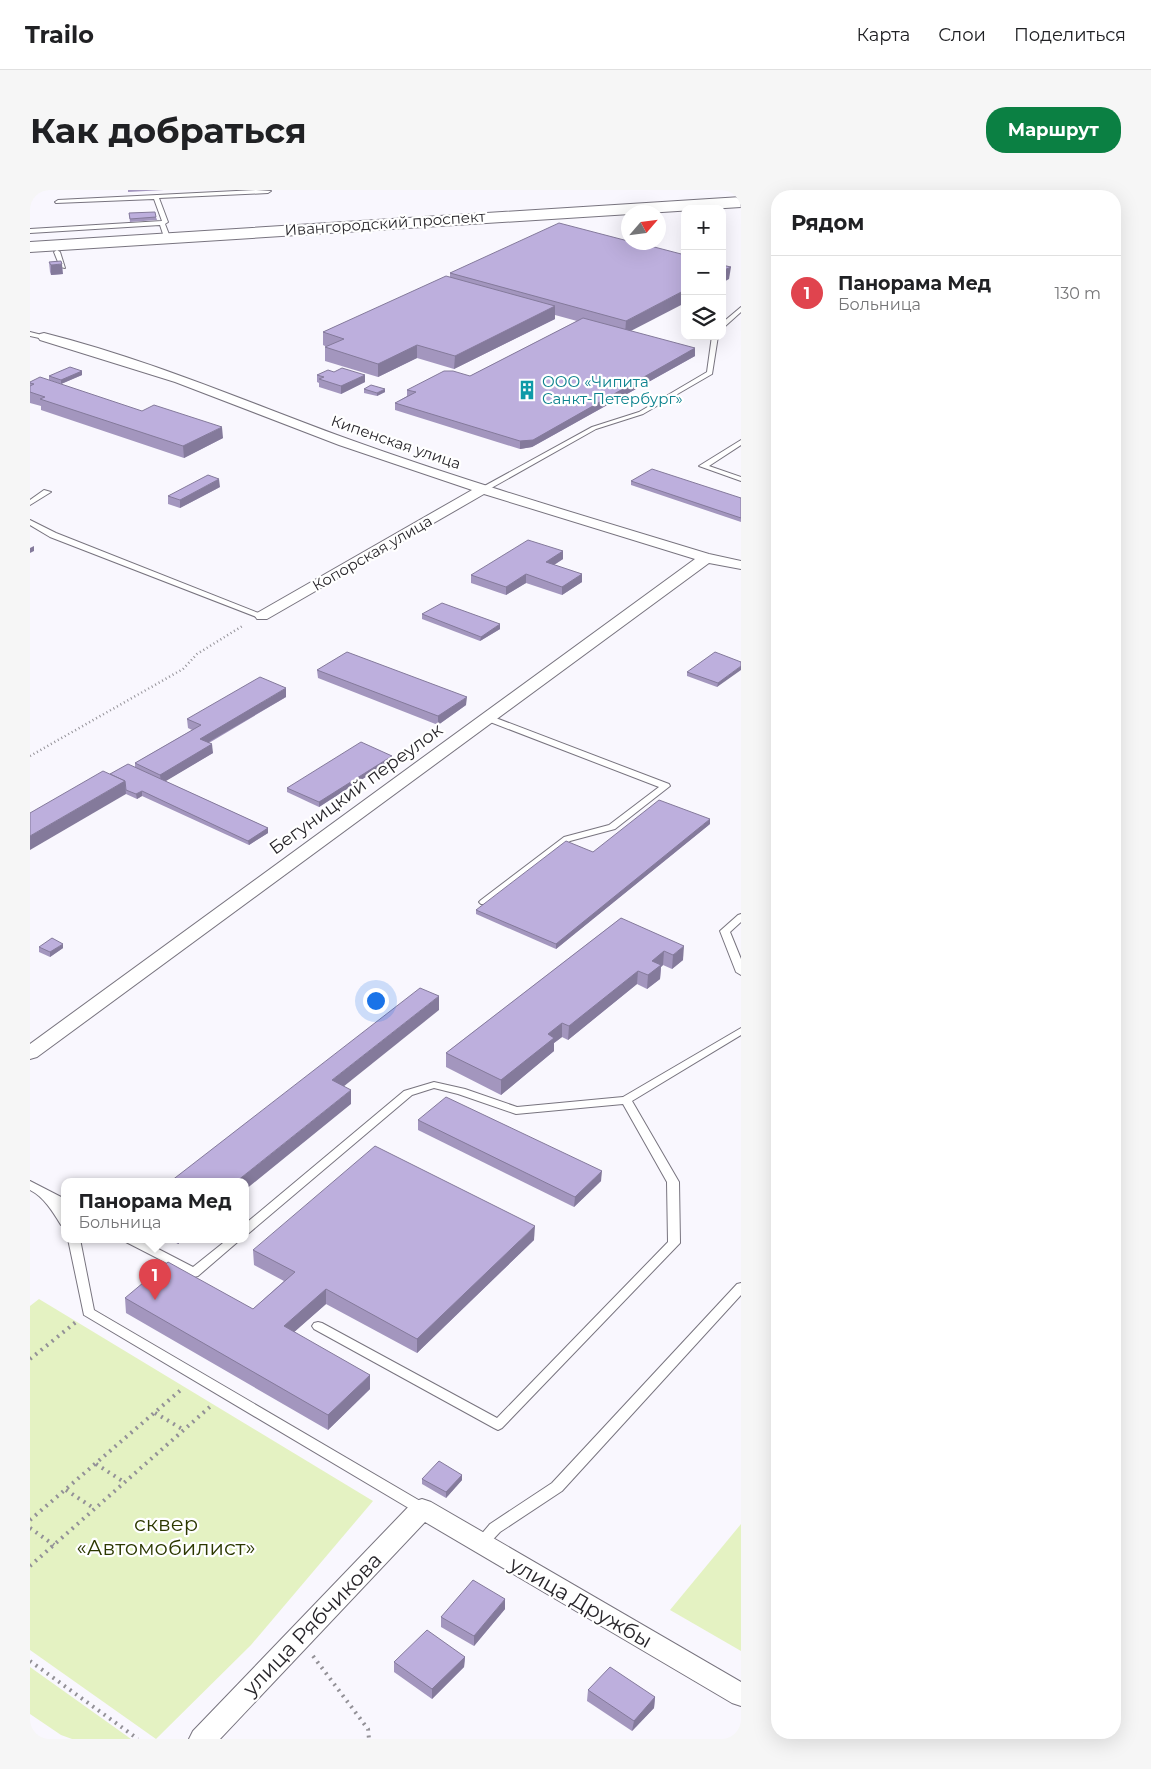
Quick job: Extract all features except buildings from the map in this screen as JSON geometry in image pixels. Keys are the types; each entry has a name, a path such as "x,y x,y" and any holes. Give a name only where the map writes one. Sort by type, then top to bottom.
{"highway":[{"name":"Ивангородский проспект","path":"30,247 165,230 741,202"},
{"path":"726,212 741,210"},
{"path":"666,214 681,213"},
{"name":"Ивангородский проспект","path":"30,254 60,260 621,217"}],"street":[{"name":"Кипенская улица","path":"44,337 179,379 344,442 483,489 706,558 741,565"},
{"name":"Копорская улица","path":"262,616 483,489"},
{"name":"Бегуницкий переулок","path":"30,1053 706,558"},
{"name":"улица Дружбы","path":"422,1509 741,1695"},
{"name":"улица Рябчикова","path":"203,1739 422,1509"}],"lane":[{"path":"58,202 268,191"},
{"path":"30,231 165,230 165,222 156,198"},
{"path":"726,323 741,308"},
{"path":"30,334 44,337"},
{"path":"483,489 594,428 641,413 710,373 714,340"},
{"path":"741,442 703,466 741,478"},
{"path":"30,503 48,492"},
{"path":"30,522 53,535 262,616"},
{"path":"484,902 567,839 612,827 666,786 488,718"},
{"path":"741,917 725,931 741,972"},
{"path":"249,1227 408,1093 434,1085 461,1091 516,1111 626,1100 741,1031"},
{"path":"318,1326 498,1425 674,1243 673,1182 626,1100"},
{"path":"35,1188 61,1202"},
{"path":"35,1188 61,1215"},
{"path":"75,1243 88,1312 422,1509"},
{"path":"138,1243 194,1273 229,1243"},
{"path":"480,1544 495,1528 557,1487 741,1286"}],"path":[{"path":"30,756 183,669 197,654 262,616"},
{"path":"30,1359 88,1312"},
{"path":"30,1520 197,1376"},
{"path":"30,1566 226,1393"},
{"path":"155,1413 184,1430"},
{"path":"96,1464 125,1482"},
{"path":"66,1490 95,1509"},
{"path":"30,1528 54,1544"},
{"path":"299,1638 368,1729 369,1739"},
{"path":"30,1661 138,1739"}],"green space":[{"name":"сквер «Автомобилист»","path":"39,1299 373,1501 251,1645 156,1739 30,1650 30,1306"},
{"path":"741,1524 741,1651 670,1610"},
{"path":"30,1667 131,1739 72,1739 61,1735 30,1714"}],"place":[{"name":"ООО «Чипита Санкт-Петербург»","path":"527,390"},
{"name":"Панорама Мед","path":"155,1300"}]}
